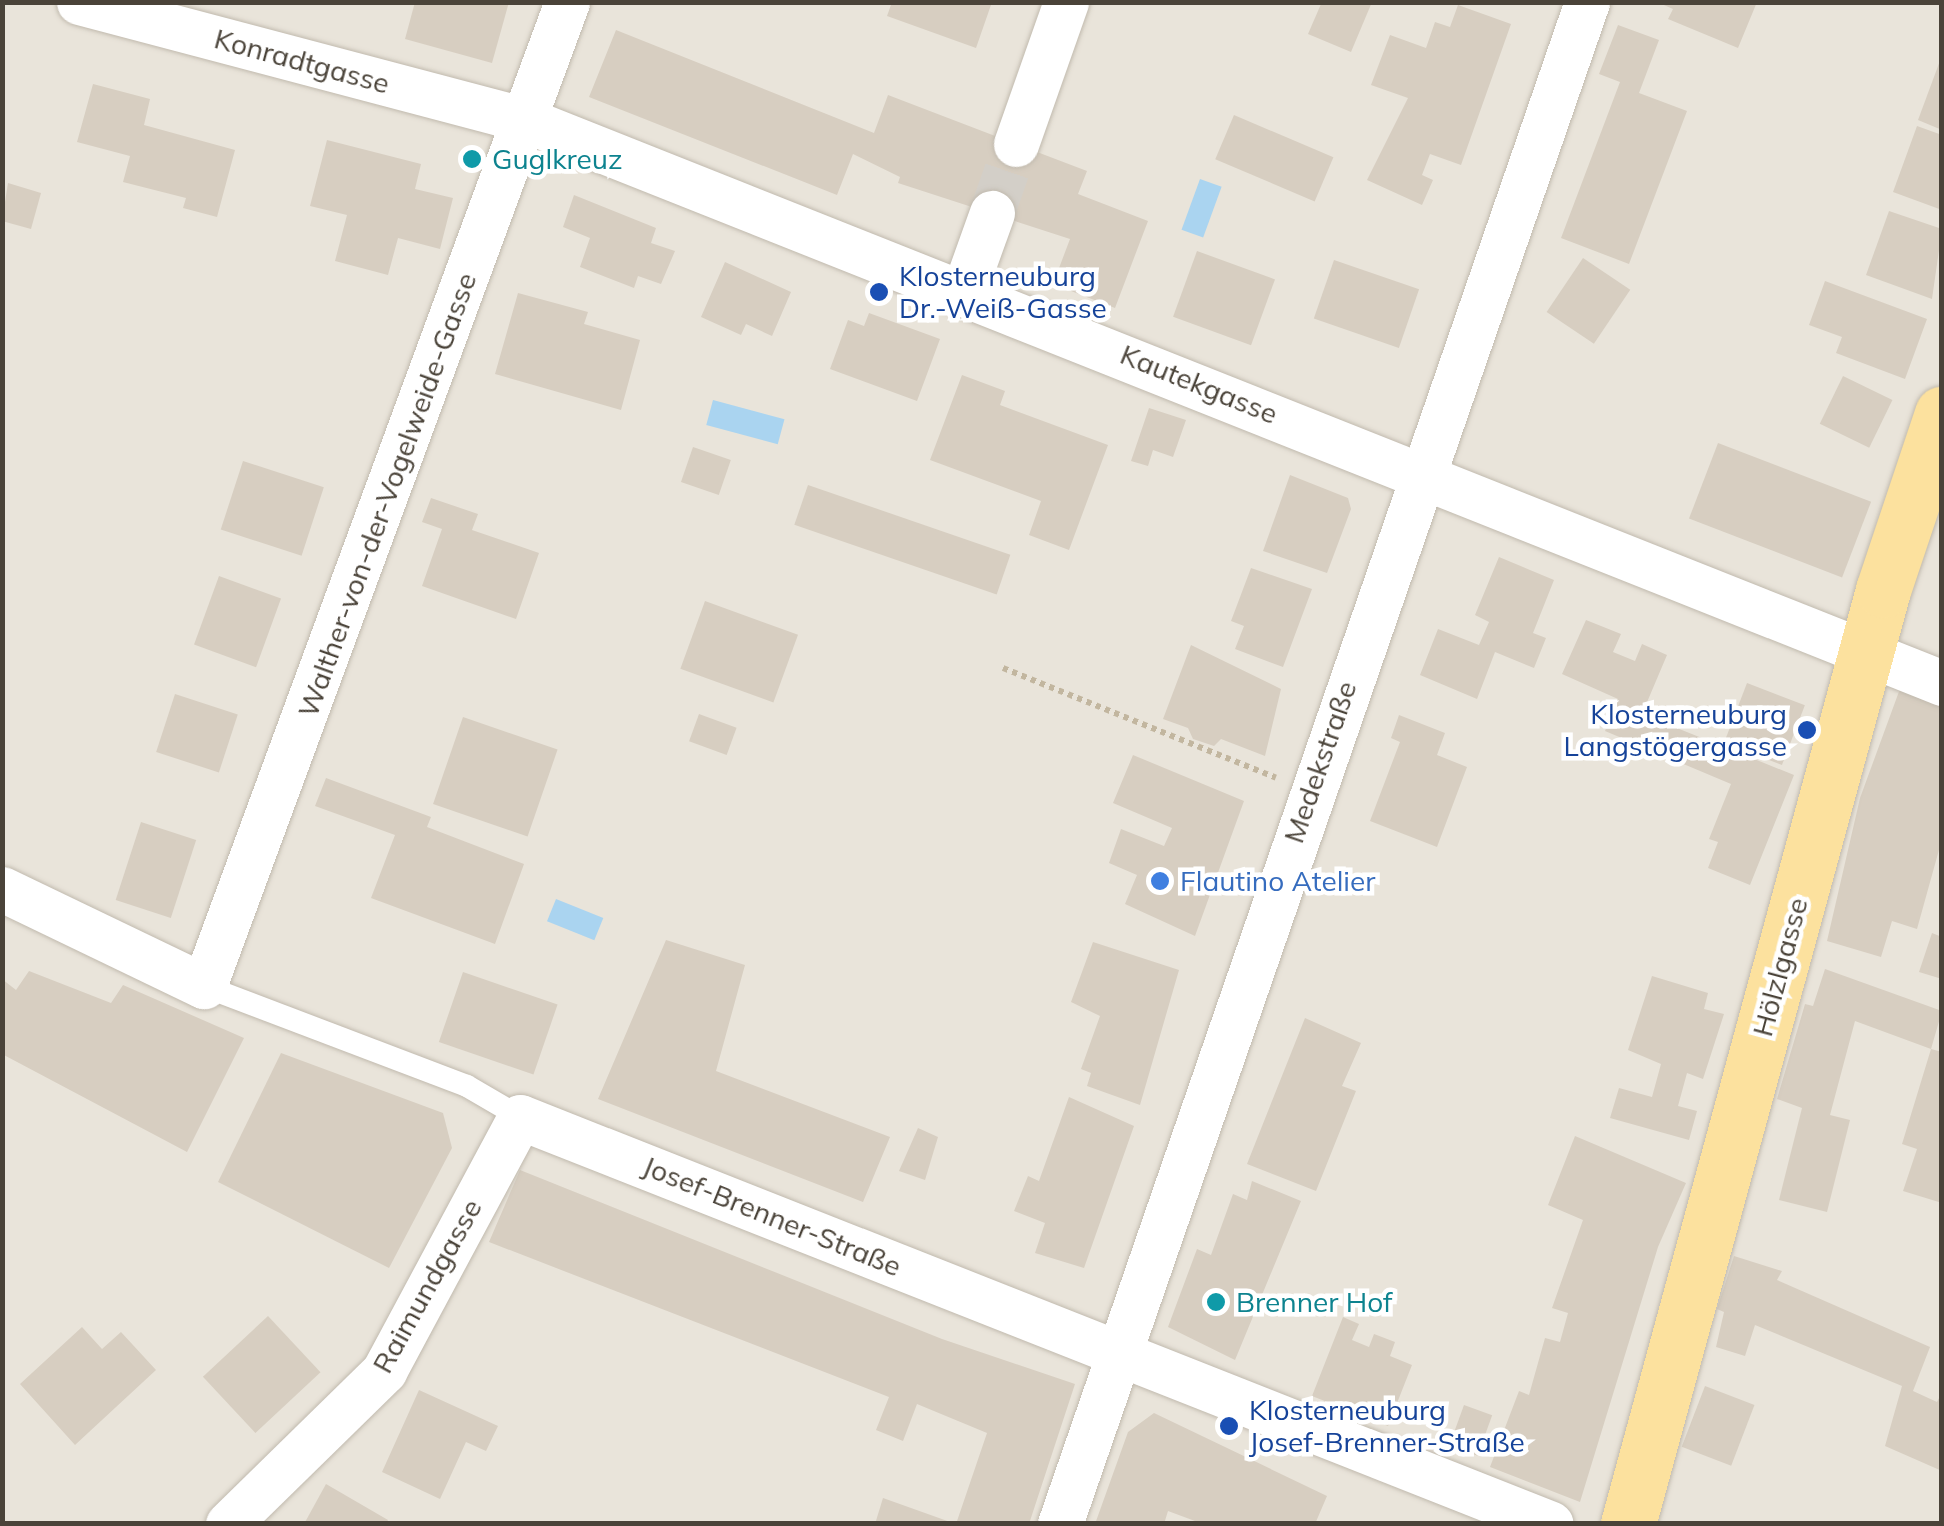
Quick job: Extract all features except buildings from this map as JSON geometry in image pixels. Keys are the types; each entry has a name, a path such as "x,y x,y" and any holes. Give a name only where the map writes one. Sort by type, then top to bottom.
{"main road":[{"name":"Hölzlgasse","path":"1628,1524 1868,657 1942,414"}],"street":[{"name":"Konradtgasse","path":"78,2 526,120"},
{"name":"Walther-von-der-Vogelweide-Gasse","path":"204,986 567,2"},
{"path":"1016,144 1066,2"},
{"name":"Medekstraße","path":"1060,1524 1420,472 1587,2"},
{"name":"Kautekgasse","path":"526,120 1420,472 1868,657 1942,683"},
{"path":"964,291 992,213"},
{"name":"Josef-Brenner-Straße","path":"2,889 204,986"},
{"name":"Josef-Brenner-Straße","path":"520,1117 1551,1524"},
{"name":"Raimundgasse","path":"228,1524 384,1371 520,1117"}],"lane":[{"name":"Josef-Brenner-Straße","path":"204,986 467,1086 520,1117"}],"path":[{"path":"1003,668 1273,777"}],"shaded area":[{"path":"3,3 1941,3 1941,1523 3,1523"}],"water":[{"path":"1200,179 1222,187 1203,238 1182,230"},
{"path":"713,400 784,419 778,444 706,425"},
{"path":"556,899 603,918 594,940 547,921"}],"tunnel":[{"path":"992,213 1016,144"}],"place":[{"name":"Guglkreuz","path":"472,159"},
{"name":"Klosterneuburg Dr.-Weiß-Gasse","path":"879,292"},
{"name":"Klosterneuburg Langstögergasse","path":"1807,730"},
{"name":"Flautino Atelier","path":"1160,881"},
{"name":"Brenner Hof","path":"1216,1302"},
{"name":"Klosterneuburg Josef-Brenner-Straße","path":"1229,1426"}]}
